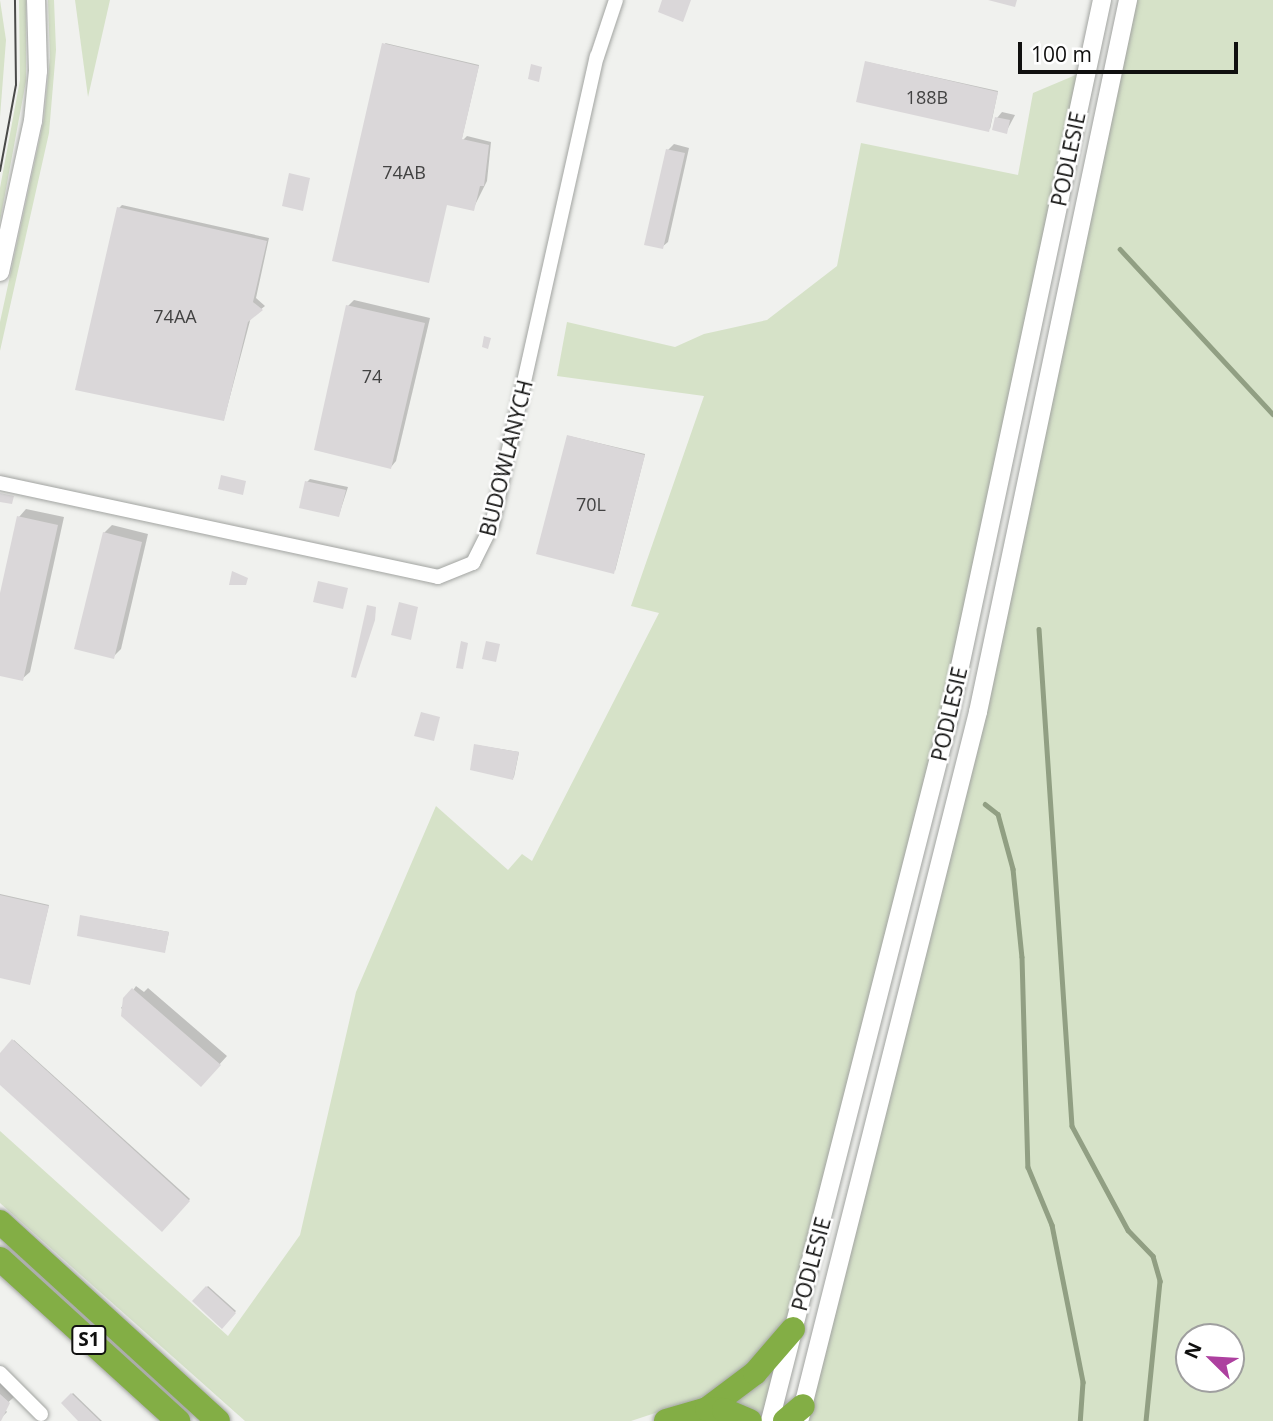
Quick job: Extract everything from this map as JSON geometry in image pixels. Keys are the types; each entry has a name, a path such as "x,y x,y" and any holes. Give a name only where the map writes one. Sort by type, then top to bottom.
{"highway":[{"name":"S1","path":"0,1222 217,1418"},
{"name":"S1","path":"0,1259 178,1421"},
{"path":"707,1409 755,1373 793,1329"},
{"path":"666,1421 707,1409 724,1410 750,1421"}],"street":[{"path":"0,272 35,108 36,0"},
{"name":"BUDOWLANYCH","path":"0,483 438,577 474,564 492,526 597,57 616,0"},
{"name":"PODLESIE","path":"770,1421 952,705 1102,0"},
{"name":"PODLESIE","path":"796,1416 978,712 1128,0"},
{"path":"0,1373 41,1414"}],"green space":[{"path":"0,0 6,40 0,117"},
{"path":"19,0 26,0 26,81 0,221 0,188 20,80"},
{"path":"48,0 54,0 56,50 49,133 0,351 0,322 44,119 50,57"},
{"path":"75,0 110,0 88,97"},
{"path":"1137,0 1273,0 1273,1421 808,1421 997,656"},
{"path":"1078,74 945,697 792,1308 781,1332 722,1391 631,1421 245,1421 0,1203 0,1131 228,1336 300,1235 356,992 436,806 508,870 522,854 532,861 659,613 631,606 704,396 557,376 567,322 675,347 704,334 767,320 837,266 861,143 1018,175 1033,93"},
{"path":"776,1360 761,1420 728,1403"}],"building":[{"path":"662,0 691,0 683,22 658,12"},
{"path":"988,0 1017,0 1015,7"},
{"path":"382,43 479,66 462,139 489,145 484,186 480,186 474,211 447,205 429,283 332,261"},
{"path":"865,61 998,92 989,132 856,102"},
{"path":"531,64 542,67 539,82 528,79"},
{"path":"995,117 1010,120 1007,134 992,130"},
{"path":"666,149 685,153 663,249 644,245"},
{"path":"289,173 310,178 303,211 282,206"},
{"path":"117,207 267,241 253,302 263,310 248,322 224,421 75,390"},
{"path":"346,305 425,323 391,469 314,450"},
{"path":"484,336 491,338 488,349 482,347"},
{"path":"567,435 645,455 614,574 536,554"},
{"path":"221,475 246,481 243,495 218,489"},
{"path":"305,481 346,490 339,517 299,508"},
{"path":"0,493 14,496 12,504 0,502"},
{"path":"17,516 58,525 23,681 0,676 0,593"},
{"path":"103,532 142,542 114,659 74,649"},
{"path":"232,571 248,578 246,585 229,585"},
{"path":"318,581 348,588 343,609 313,602"},
{"path":"399,602 418,607 411,640 391,635"},
{"path":"367,605 376,607 375,620 356,678 351,677"},
{"path":"461,641 468,643 463,669 456,668"},
{"path":"486,641 500,644 496,662 482,659"},
{"path":"421,712 440,717 434,741 414,736"},
{"path":"474,744 519,752 513,780 470,770"},
{"path":"0,895 49,906 30,985 0,978"},
{"path":"80,915 169,932 165,953 77,936"},
{"path":"132,988 221,1065 201,1087 121,1016 123,998"},
{"path":"12,1039 190,1201 162,1232 0,1085 0,1053"},
{"path":"206,1286 236,1313 222,1329 192,1301"},
{"path":"71,1393 100,1421 78,1421 61,1403"},
{"path":"0,1394 10,1403 1,1421 0,1421"}],"waterway":[{"path":"1120,249 1273,414"},
{"path":"1039,629 1072,1126 1128,1230 1153,1256 1160,1281 1146,1421"},
{"path":"985,804 998,814 1013,869 1022,957 1028,1167 1052,1225 1083,1382 1080,1421"}],"tram line":[{"path":"0,171 16,85 15,0"}]}
